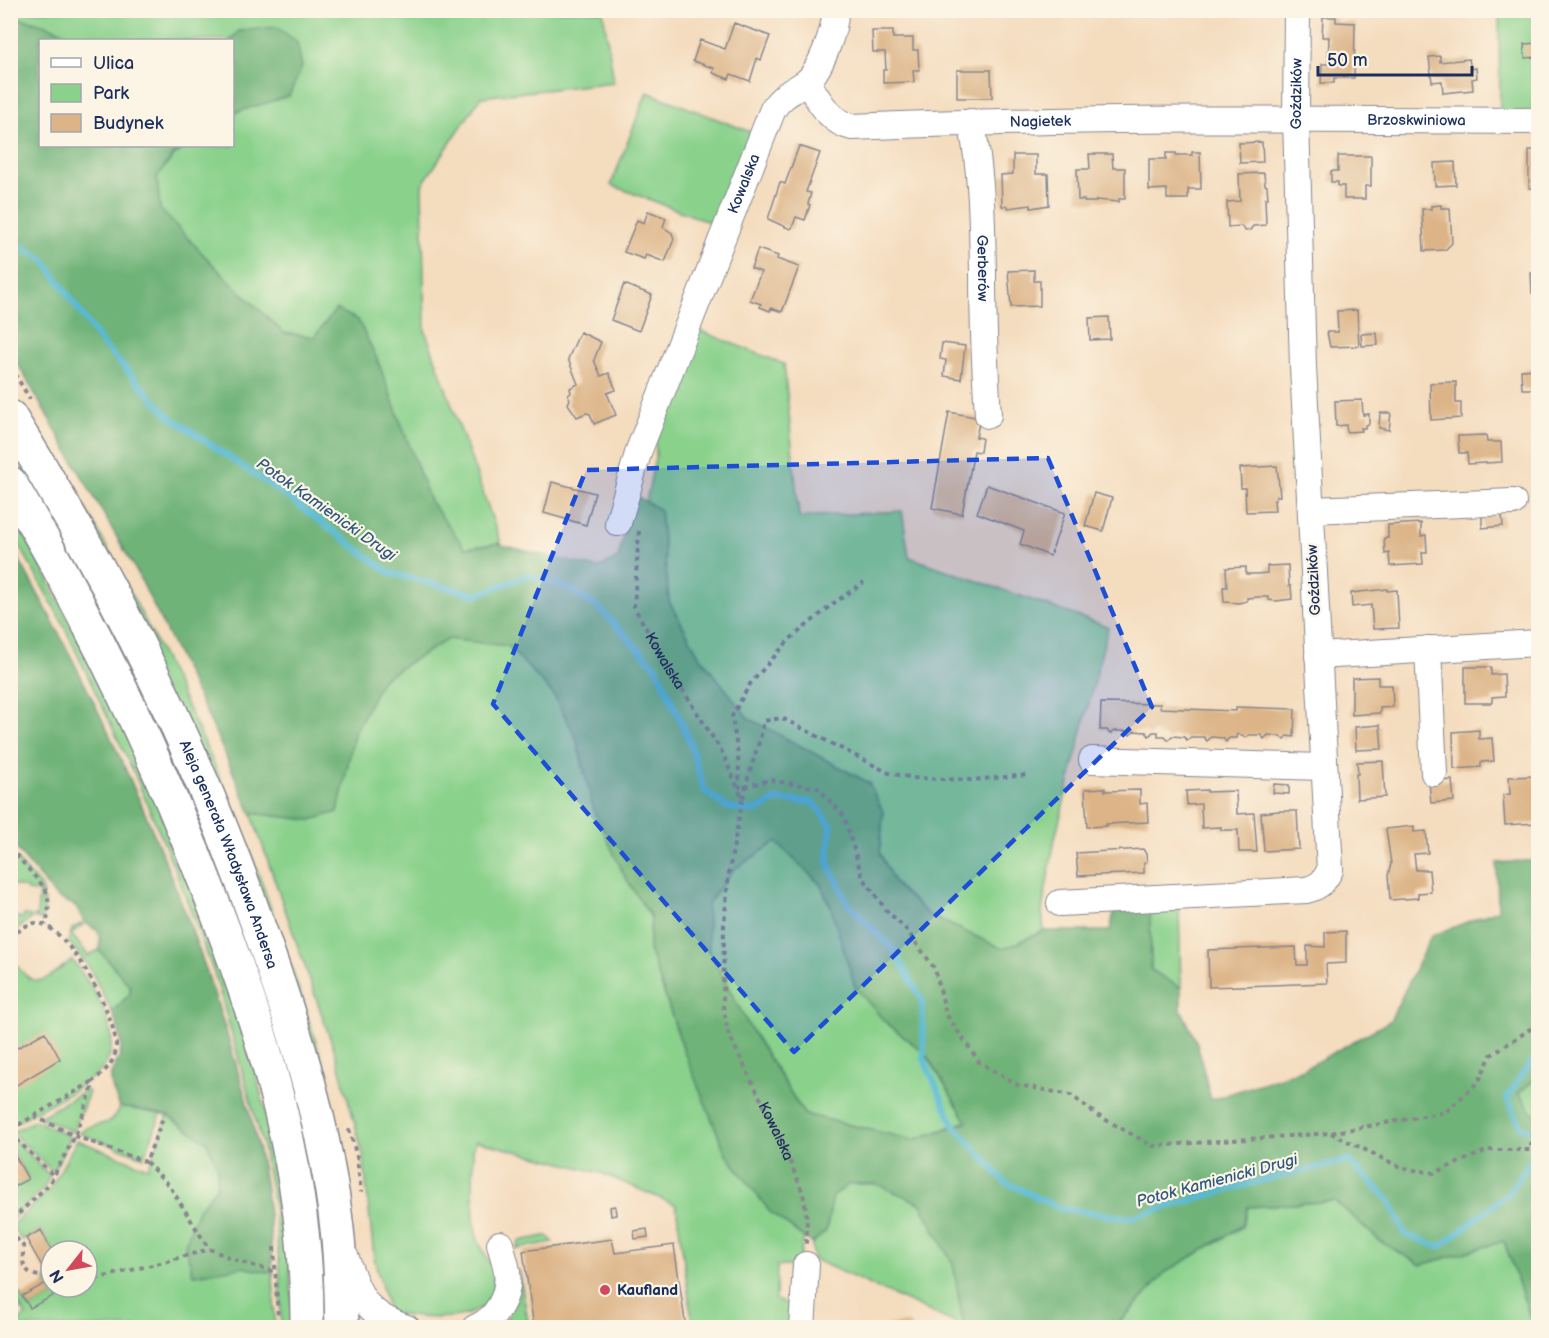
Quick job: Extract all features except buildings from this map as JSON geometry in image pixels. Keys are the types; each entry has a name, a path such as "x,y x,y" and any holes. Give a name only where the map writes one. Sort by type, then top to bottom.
{"main road":[{"name":"Aleja generała Władysława Andersa","path":"10,417 56,489 130,628 196,767 258,923 299,1045 322,1140 338,1230 342,1328"},
{"name":"Aleja generała Władysława Andersa","path":"10,483 95,635 164,779 218,913 244,985 266,1055 291,1157 304,1244 307,1328"}],"street":[{"name":"Kowalska","path":"629,521 639,450 773,109 791,89 807,82 828,47 836,10"},
{"name":"Goździków","path":"1060,903 1306,890 1316,888 1325,881 1330,870 1303,367 1296,119 1297,10"},
{"name":"Nagietek","path":"807,82 821,104 840,124 852,127 971,122 1296,119"},
{"name":"Brzoskwiniowa","path":"1296,119 1539,121"},
{"name":"Gerberów","path":"971,122 976,144 981,205 983,322 988,415"},
{"path":"1311,510 1513,502"},
{"path":"1318,656 1539,643"},
{"path":"1428,649 1434,772"},
{"path":"1092,760 1324,767"},
{"path":"338,1230 353,1279 365,1303 374,1313 389,1322 407,1328"},
{"path":"475,1328 493,1317 502,1305 507,1273 500,1244"},
{"path":"802,1328 806,1265"}],"path":[{"name":"Kowalska","path":"629,521 634,607 667,665 722,752 740,793 742,802 727,892 723,1005 729,1033 782,1142 802,1193 807,1218 806,1265"},
{"path":"740,793 738,755 732,716 750,684 789,640 864,582"},
{"path":"742,802 765,721 783,718 889,773 914,778 971,780 1028,775"},
{"path":"745,787 768,780 818,788 844,816 862,876 886,910 906,929 935,969 946,1014 979,1062 1018,1085 1071,1095 1097,1115 1153,1146 1330,1133 1446,1112 1479,1081 1491,1055 1539,1024"},
{"path":"10,848 45,888 49,914 46,925"},
{"path":"10,938 30,924 39,923 46,925 58,935 86,970 106,1006 115,1036 114,1057 104,1072 92,1082 10,1128"},
{"path":"10,929 15,935"},
{"path":"10,1222 44,1190 54,1176 75,1136 92,1089 92,1082"},
{"path":"1330,1133 1402,1168 1434,1173 1488,1150 1530,1150 1539,1114"},
{"path":"34,1116 75,1136 146,1162 169,1185 209,1249 231,1259 276,1272"},
{"path":"146,1162 163,1118"},
{"path":"10,1133 54,1176"},
{"path":"10,1231 24,1247 21,1263 39,1276"},
{"path":"273,1237 278,1328"},
{"path":"99,1278 209,1249"}],"highlighted area":[{"path":"1048,458 1152,707 794,1052 493,704 586,470"}],"green space":[{"path":"10,11 603,11 614,82 481,97 422,185 425,330 501,543 465,549 430,501 377,359 358,320 314,337 284,333 227,279 160,210 157,177 174,156 188,147 234,147 234,113 289,96 239,31 232,39 70,39 60,30 52,27 11,17"},
{"path":"1499,11 1538,11 1538,114 1500,114"},
{"path":"10,17 52,27 70,39 39,39 39,147 184,147 174,154 157,177 160,209 227,279 284,333 314,337 336,309 358,320 377,359 430,501 465,548 501,543 501,545 598,568 618,558 633,494 660,510 669,601 699,655 748,718 869,783 883,812 880,853 895,884 929,915 1003,949 1044,931 1110,931 1115,908 1150,907 1151,970 1181,988 1181,1009 1197,1043 1211,1100 1304,1069 1390,1021 1431,936 1498,910 1497,863 1538,860 1538,1077 1518,1093 1538,1120 1538,1327 1526,1327 1531,1320 1504,1241 1421,1265 1381,1242 1335,1201 1248,1207 1242,1226 1166,1272 1115,1327 964,1327 953,1264 920,1203 876,1184 849,1184 833,1196 826,1231 812,1243 770,1212 726,1154 685,1054 649,949 651,917 625,877 594,811 576,737 553,694 508,646 448,639 382,679 354,734 338,812 311,820 251,813 211,723 139,576 11,352","holes":["776,842 820,884 830,905 855,987 884,1021 926,1054 967,1122 913,1140 804,1114 750,1028 709,951 707,905 734,869"]},
{"path":"277,27 297,42 302,67 289,96 234,113 234,39 232,39 239,31"},
{"path":"647,92 753,133 717,225 611,185"},
{"path":"693,328 784,364 799,517 902,511 909,557 1108,627 1055,838 1042,910 1044,931 1003,949 929,915 895,884 880,853 883,812 869,783 748,718 699,655 669,601 660,510 646,502 656,454 655,433"},
{"path":"40,431 85,507 154,638 219,776 274,917 327,1076 310,1043 38,433"},
{"path":"11,440 48,502 171,745 267,987 313,1155 324,1252 306,1158 45,513 11,457"},
{"path":"10,506 152,784 249,1044 284,1188 294,1327 281,1327 280,1272 274,1205 263,1146 217,981 177,874 135,775 63,624 11,530"},
{"path":"11,545 105,724 185,910 228,1038 257,1142 268,1206 273,1273 242,1267 193,1275 185,1244 198,1210 216,1188 218,1168 207,1142 168,1116 120,1107 111,1080 112,1071 120,1056 121,1044 119,1030 112,1012 130,994 130,986 99,950 98,931 84,922 76,906 56,897 11,842"},
{"path":"448,639 508,646 553,694 576,737 594,811 625,877 651,917 649,949 685,1054 770,1212 804,1238 798,1266 777,1266 776,1300 796,1307 796,1327 693,1327 676,1205 601,1173 476,1141 473,1150 474,1224 493,1274 491,1296 482,1307 469,1314 453,1317 418,1317 389,1313 374,1258 363,1154 336,1055 251,813 311,820 338,812 354,734 382,679"},
{"path":"776,842 820,884 884,1021 926,1054 967,1121 913,1140 804,1114 750,1028 709,951 707,905 734,869"},
{"path":"11,853 40,886 43,893 41,893 42,901 45,901 43,920 34,918 37,916 39,892 27,891 27,888 11,885"},
{"path":"1150,907 1179,907 1181,988 1151,970"},
{"path":"24,915 31,916 31,919 11,934 11,916 23,918"},
{"path":"82,923 83,925 71,934 88,955 99,950 130,986 130,994 112,1012 89,967 68,941 72,929"},
{"path":"10,958 27,976 40,981 72,960 97,997 109,1027 112,1042 110,1055 96,1075 11,1124"},
{"path":"1538,1077 1538,1120 1518,1093"},
{"path":"86,1090 89,1092 73,1132 40,1117"},
{"path":"120,1107 161,1114 144,1157 79,1133 91,1126 113,1119"},
{"path":"168,1116 207,1142 218,1168 216,1188 198,1210 194,1275 242,1267 273,1273 275,1327 11,1327 26,1315 15,1300 20,1293 30,1308 47,1299 99,1299 99,1239 46,1239 41,1230 22,1240 11,1226 50,1189 77,1140 148,1168"},
{"path":"36,1120 71,1137 52,1171 12,1132"},
{"path":"11,1136 50,1176 44,1188 11,1220 11,1189 28,1178 13,1152 11,1153"},
{"path":"876,1183 920,1203 953,1264 964,1327 813,1259 812,1243 826,1231 833,1196 849,1184"},
{"path":"1335,1201 1381,1242 1421,1265 1504,1241 1532,1320 1526,1328 1115,1328 1166,1272 1242,1227 1248,1207"},
{"path":"545,1236 553,1242 516,1249 520,1241"},
{"path":"519,1270 528,1321 510,1324 511,1327 499,1328 516,1301"}],"waterway":[{"name":"Potok Kamienicki Drugi","path":"10,239 45,261 100,341 168,415 290,499 390,573 477,595 528,575 568,588 599,608 657,668 689,740 704,790 728,808 756,811 776,800 813,802 831,825 828,862 848,904 893,949 922,1000 924,1059 953,1124 1005,1182 1059,1208 1128,1218 1252,1183 1348,1160 1389,1200 1406,1235 1440,1247 1510,1192 1538,1150"},
{"path":"1538,1055 1507,1098 1521,1127 1538,1134"}],"place":[{"name":"Kaufland","path":"605,1290"}]}
